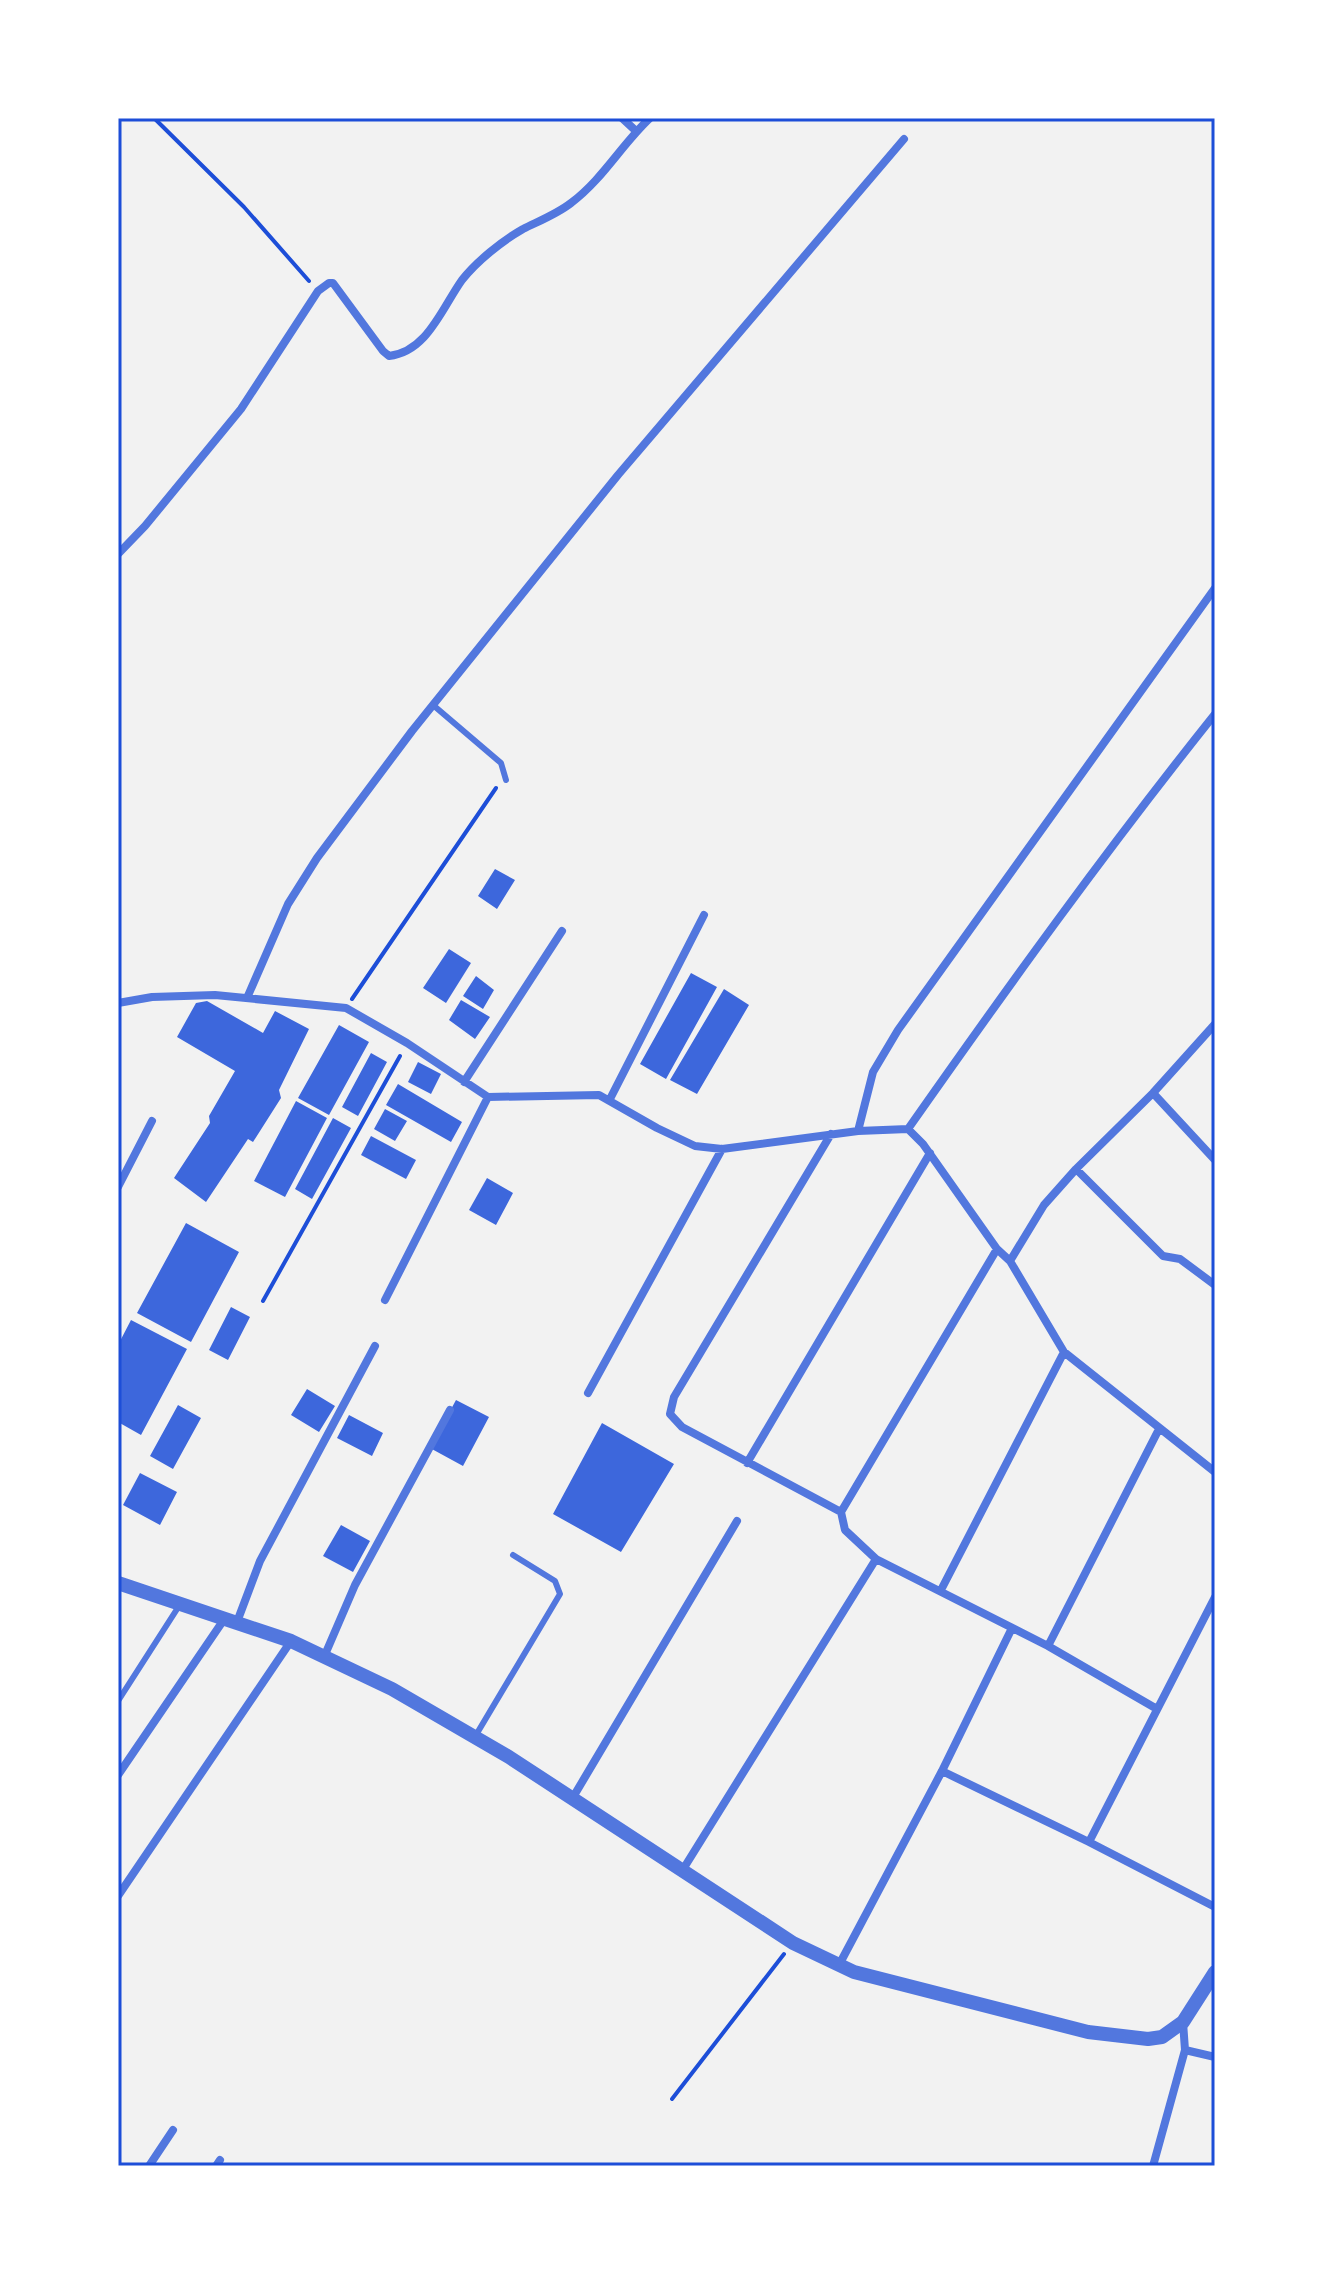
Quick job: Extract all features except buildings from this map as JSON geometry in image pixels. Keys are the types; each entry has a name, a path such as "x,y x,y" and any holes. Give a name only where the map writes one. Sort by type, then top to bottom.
{"street":[{"path":"622,118 633,129"},
{"path":"118,554 145,526 241,409 318,291 333,283 383,351 389,356 401,355 414,347 431,328 464,277 520,231 568,205 586,191 612,163 633,129 650,118"},
{"path":"247,998 288,904 317,858 433,705 618,475 904,139"},
{"path":"858,1131 873,1072 898,1030 1215,588"},
{"path":"908,1129 1143,804 1215,714"},
{"path":"612,1096 704,915"},
{"path":"464,1082 562,931"},
{"path":"118,1003 152,997 215,995 346,1008 407,1043 488,1097 612,1096 657,1128 695,1146 722,1149 858,1131 908,1129 930,1153 997,1249 1010,1261 1064,1352 1215,1472"},
{"path":"1010,1261 1044,1205 1215,1024"},
{"path":"1153,1093 1215,1160"},
{"path":"385,1300 488,1097"},
{"path":"118,1187 152,1121"},
{"path":"831,1134 670,1406 670,1414 682,1427 841,1512"},
{"path":"588,1393 722,1149"},
{"path":"747,1463 930,1153"},
{"path":"1076,1169 1163,1256 1180,1259 1215,1285"},
{"path":"997,1249 841,1512 845,1530 876,1559 1048,1646 1157,1709"},
{"path":"118,1775 231,1620 375,1346"},
{"path":"941,1590 1064,1352"},
{"path":"324,1657 355,1585 450,1410"},
{"path":"1048,1646 1159,1429"},
{"path":"572,1799 737,1521"},
{"path":"682,1871 876,1559"},
{"path":"118,1583 291,1641 392,1689 476,1736 793,1943 866,1975 1058,2025 1131,2039 1162,2037 1183,2022 1215,1972"},
{"path":"1089,1842 1215,1597"},
{"path":"839,1965 942,1771 1012,1628"},
{"path":"118,1896 291,1641"},
{"path":"942,1771 1215,1907"},
{"path":"1153,2166 1185,2050 1183,2022"},
{"path":"1185,2050 1215,2057"},
{"path":"149,2166 173,2130"}],"lane":[{"path":"433,705 501,763 506,780"},
{"path":"476,1736 560,1594 555,1581 513,1555"},
{"path":"118,1701 181,1603"}],"path":[{"path":"154,118 244,207 318,291"},
{"path":"346,1008 498,786 506,780"},
{"path":"263,1301 407,1043"},
{"path":"672,2099 793,1943"}]}
